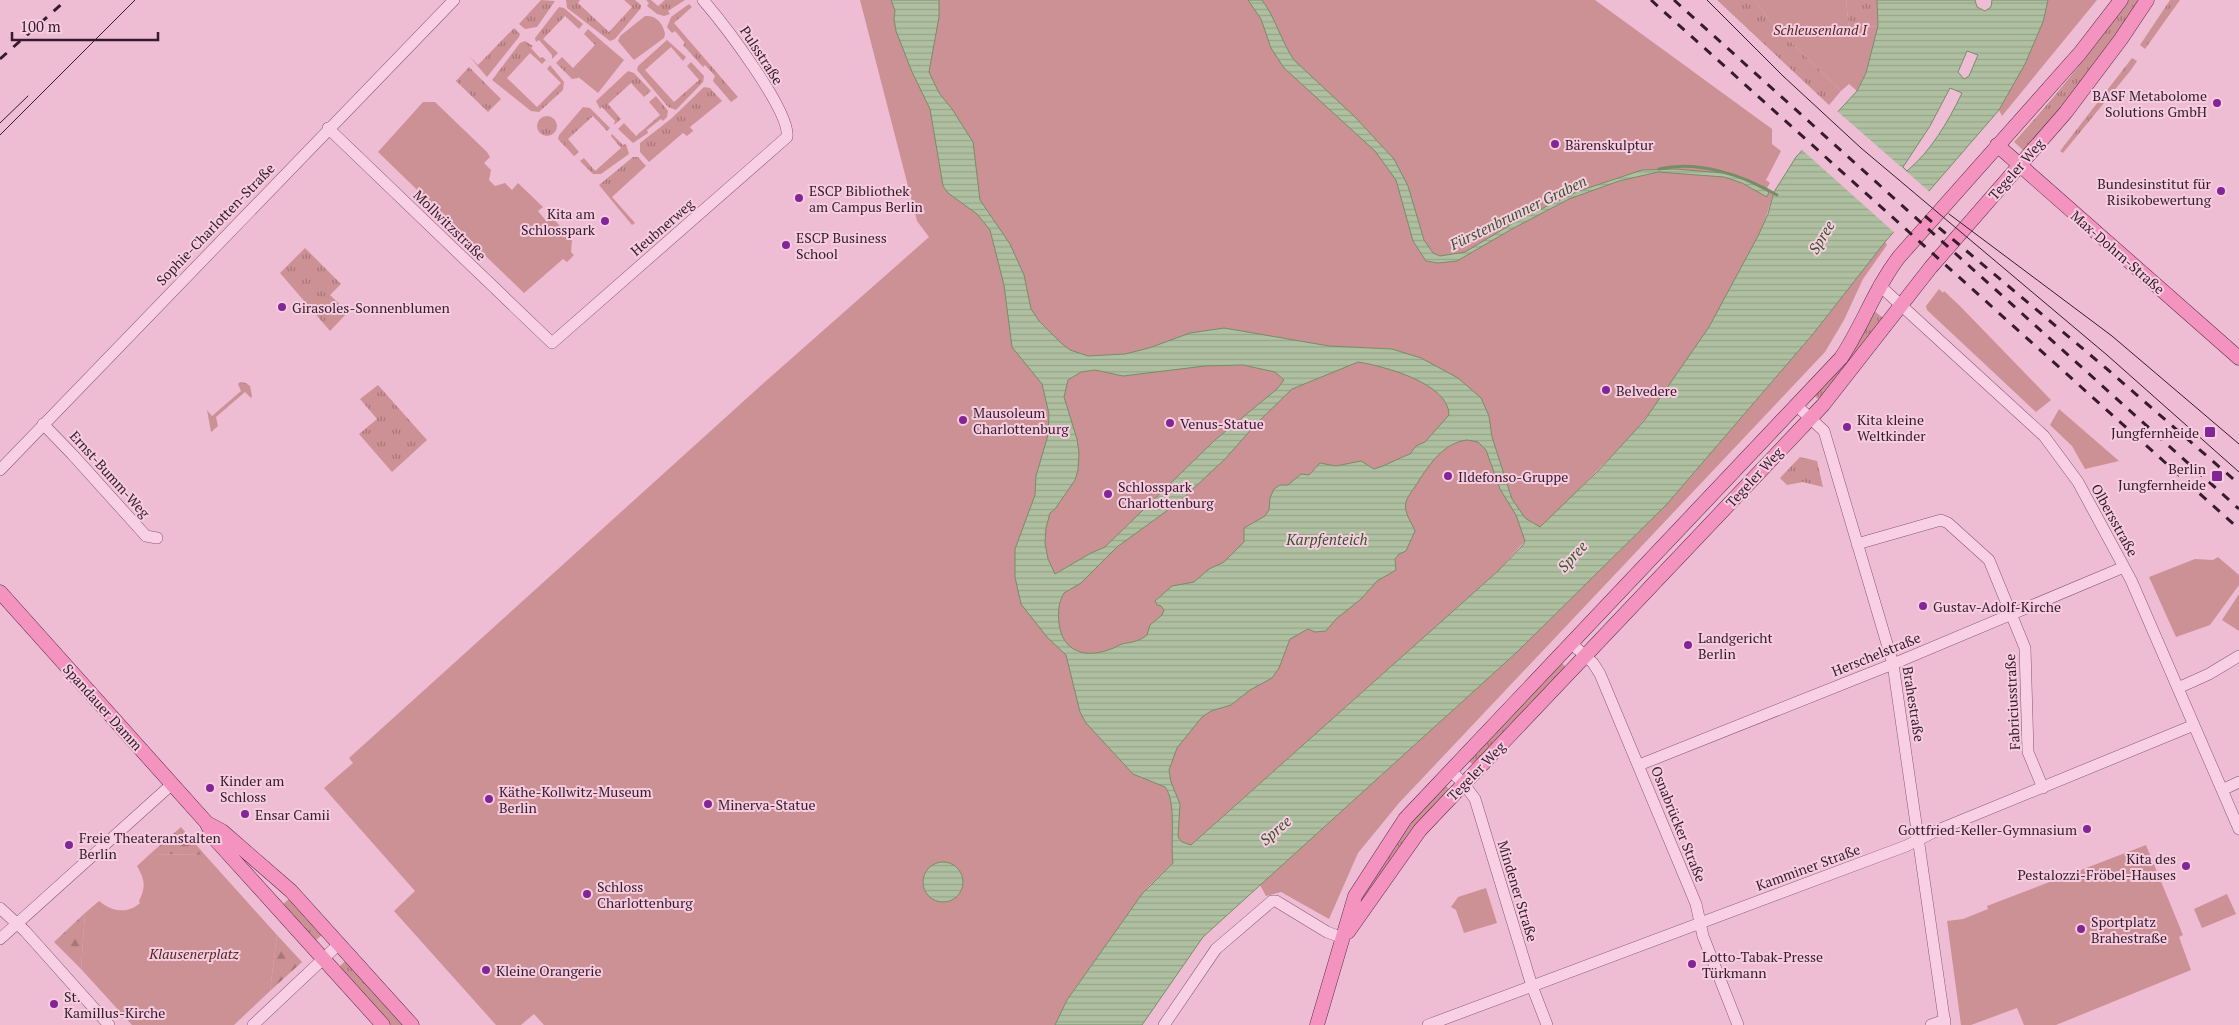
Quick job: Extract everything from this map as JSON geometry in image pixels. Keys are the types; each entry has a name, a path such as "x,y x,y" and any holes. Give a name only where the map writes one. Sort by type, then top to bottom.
{"main road":[{"name":"Tegeler Weg","path":"1317,1025 1356,896 1376,861 1405,819 1841,358 1854,338 1879,285 1899,257 2080,53 2121,0"},
{"name":"Tegeler Weg","path":"1343,938 1420,830 1810,418 1849,374 1900,305 2066,112 2147,0"},
{"name":"Max-Dohrn-Straße","path":"1997,145 2239,358"},
{"name":"Spandauer Damm","path":"0,592 206,822 215,839 383,1025"},
{"name":"Spandauer Damm","path":"206,822 222,831 274,875 412,1025"}],"street":[{"name":"Sophie-Charlotten-Straße","path":"0,470 328,128 454,0"},
{"name":"Pulsstraße","path":"703,0 752,66 786,124 788,132"},
{"name":"Mollwitzstraße","path":"328,128 552,343"},
{"name":"Heubnerweg","path":"552,343 787,137 788,132"},
{"name":"Olbersstraße","path":"1879,285 2044,436 2078,482 2124,567 2239,829"},
{"name":"Brahestraße","path":"1797,406 1824,431 1893,664 1945,1022"},
{"name":"Ernst-Bumm-Weg","path":"43,424 146,536 157,538"},
{"name":"Fabriciusstraße","path":"1857,544 1932,522 1945,521 1989,560 2026,656 2028,752 2043,788"},
{"name":"Herschelstraße","path":"1639,765 1893,664 2124,567"},
{"name":"Osnabrücker Straße","path":"1572,644 1600,674 1696,904 1703,936 1738,1025"},
{"path":"2178,688 2209,674 2239,656"},
{"name":"Kamminer Straße","path":"1428,1025 1919,840 2194,725"},
{"name":"Mindener Straße","path":"1451,771 1475,799 1532,986 1547,1025"},
{"path":"2222,790 2239,782"},
{"path":"0,938 171,784"},
{"path":"1164,1025 1216,949 1272,901 1276,901 1327,932 1343,938"},
{"path":"0,908 109,1025"},
{"path":"253,1025 339,944"},
{"path":"1931,1025 1945,1022"}],"green space":[{"path":"541,0 555,1 537,27 525,29 519,24"},
{"path":"566,0 580,0 578,3 609,32 632,7 624,0 635,0 641,5 641,8 615,39 610,41 567,8"},
{"path":"646,0 651,0 658,6 665,0 685,0 668,11 670,14 664,16 657,14 647,6 649,3"},
{"name":"Schlosspark Charlottenburg","path":"860,0 1595,0 1772,129 1772,144 1781,151 1766,180 1770,183 1767,188 1774,192 1763,226 1731,290 1666,392 1633,434 1551,518 1525,541 1498,571 1191,845 1147,888 1067,1000 1055,1025 544,1025 534,1014 521,1025 496,1025 394,911 415,891 324,788 353,763 349,758 757,389 929,237 917,221"},
{"path":"1717,0 1755,0 1769,20 1841,91 1829,105"},
{"name":"Schleusenland I","path":"1755,0 1846,0 1849,28 1878,26 1866,73 1857,91 1849,84 1841,91 1769,20"},
{"path":"1846,0 1877,0 1878,26 1849,28"},
{"path":"2048,0 2097,0 2002,116 1999,110 2034,43"},
{"path":"2128,0 2140,0 2084,79 2024,151 2014,142 2073,73"},
{"path":"2170,0 2180,0 2145,49 2140,45"},
{"path":"689,4 692,7 674,23 738,97 731,102 713,81 715,76 705,65 703,67 683,45 685,43 675,31 672,33 667,27 671,17"},
{"path":"559,7 564,8 583,24 579,29 565,16 543,39 558,53 552,59 552,55 539,40 536,42 535,38"},
{"path":"645,16 656,18 661,23 665,34 664,38 634,60 618,41 620,36"},
{"path":"514,28 520,34 519,37 487,77 468,55 478,65"},
{"path":"588,29 604,43 578,78 572,79 556,63 562,57 573,68 595,45 584,34"},
{"path":"667,40 686,57 683,61 671,47 645,70 674,102 699,80 687,66 691,62 704,76 703,82 676,110 668,107 637,70 638,66"},
{"path":"525,41 533,46 531,48 540,58 542,57 546,60 542,64 530,53 507,78 537,107 561,83 547,69 550,65 564,82 563,90 539,112 531,111 492,80 520,43"},
{"path":"604,43 624,60 598,93 577,76"},
{"path":"2132,58 2137,61 2131,70 2063,153 2060,151"},
{"path":"469,67 501,99 488,112 456,81"},
{"path":"628,71 634,73 651,91 644,97 631,83 608,104 621,119 614,125 615,121 602,107 600,109 596,101"},
{"path":"704,87 710,88 722,101 690,127 693,131 687,136 683,133 649,162 640,152 640,143 672,118"},
{"path":"656,96 668,111 667,117 663,121 661,119 647,130 648,133 633,143 618,129 624,123 636,136 660,115 649,102"},
{"path":"423,102 435,102 487,152 490,157 484,163 491,170 489,180 495,186 505,183 512,190 518,183 543,207 538,211 547,222 552,217 572,240 571,252 574,255 567,262 563,259 524,293 378,152"},
{"path":"583,107 590,108 610,128 607,131 593,116 568,139 579,152 574,156 558,139 559,135"},
{"path":"547,116 554,119 557,126 554,133 547,136 540,133 537,126 540,119"},
{"path":"612,134 623,145 626,144 629,154 601,174 593,174 580,161 584,158 595,171 621,148 611,136"},
{"path":"633,157 638,157 646,166 612,197 635,223 632,225 599,185"},
{"path":"1885,242 1887,245 1863,279 1844,320 1825,352 1399,803 1358,853 1329,919 1281,892 1266,896 1260,885 1517,652 1667,504 1813,334"},
{"path":"305,248 341,284 330,295 348,312 330,331 280,273"},
{"path":"1939,289 1943,293 1944,291 1960,306 2051,400 2036,412 1927,310 1926,306"},
{"path":"1872,309 1883,318 1820,401 1814,395"},
{"path":"240,382 250,386 251,398 245,392 216,417 218,426 211,432 207,410 212,416 241,391 238,384"},
{"path":"378,385 427,440 392,472 359,434 377,419 360,399"},
{"path":"2059,409 2119,461 2085,469 2072,446 2050,425"},
{"path":"1800,457 1817,461 1823,487 1803,482 1787,485 1780,478"},
{"path":"2218,557 2239,575 2239,585 2210,625 2176,637 2149,577 2195,559 2213,560"},
{"path":"2239,594 2239,631 2222,620"},
{"path":"1562,663 1568,669 1474,766 1468,760"},
{"path":"1445,785 1451,791 1353,918 1368,883 1379,866 1405,830"},
{"path":"181,827 205,855 150,854"},
{"path":"2146,845 2183,935 2179,937 2191,970 2056,1025 2024,1025 2017,1008 1971,1025 1961,1025 1947,921 1963,919 1988,909 1987,906"},
{"name":"Klausenerplatz","path":"150,854 205,855 277,935 270,991 234,1025 132,1025 81,969 85,913 99,901 109,908 120,910 130,909 140,903 144,884 137,866"},
{"path":"1486,888 1497,923 1464,933 1456,910 1451,907 1458,897"},
{"path":"2227,894 2236,914 2202,928 2194,909"},
{"path":"289,899 322,935 316,940 283,904"},
{"path":"85,913 81,969 54,942"},
{"path":"277,935 302,962 270,991"},
{"path":"346,960 403,1025 391,1025 339,967"}],"water":[{"path":"891,0 939,0 939,17 929,72 939,93 952,109 973,142 980,200 1010,244 1024,275 1031,309 1039,321 1061,343 1070,350 1088,356 1125,354 1149,348 1190,333 1224,328 1329,346 1392,349 1421,358 1458,378 1481,398 1489,416 1492,437 1512,499 1525,518 1540,527 1599,470 1644,421 1709,327 1758,236 1768,214 1774,192 1796,157 1857,91 1866,73 1878,26 1877,0 1975,0 1977,7 1985,11 1991,7 1992,0 2048,0 2043,22 2025,64 1999,110 1885,242 1813,334 1667,504 1517,652 1203,937 1142,1025 1055,1025 1067,1000 1142,894 1173,863 1171,802 1165,787 1133,774 1086,723 1080,712 1066,655 1047,637 1021,604 1015,577 1015,549 1035,495 1036,476 1048,435 1049,414 1042,384 1012,347 1004,285 990,230 977,214 948,193 943,186 930,109 912,72 896,31 895,11","holes":["1967,51 1978,55 1969,76 1964,79 1958,72","1950,88 1962,93 1938,135 1924,154 1907,171 1903,167 1930,126","1358,362 1383,367 1427,385 1446,404 1449,415 1425,442 1416,446 1410,454 1383,466 1374,469 1361,461 1336,466 1320,463 1309,475 1301,474 1288,485 1280,485 1274,489 1270,498 1269,510 1265,516 1244,528 1244,542 1224,562 1209,569 1194,582 1172,586 1155,601 1164,610 1162,615 1150,625 1147,635 1144,637 1102,652 1084,653 1070,647 1061,633 1059,623 1059,608 1064,593 1081,583 1117,547 1179,502 1225,459 1255,425 1292,389","1243,365 1275,372 1284,380 1277,389 1215,440 1105,547 1055,574 1048,559 1045,543 1046,528 1050,513 1055,509 1075,480 1078,470 1079,453 1077,439 1064,397 1068,380 1081,372 1095,370 1123,376 1205,366","1467,440 1478,442 1486,450 1500,489 1516,515 1525,541 1523,545 1498,571 1191,845 1182,842 1178,837 1180,804 1171,782 1169,770 1177,748 1202,717 1211,711 1231,705 1250,690 1272,678 1279,668 1290,639 1308,629 1315,632 1326,631 1336,619 1361,599 1377,581 1396,570 1395,559 1399,554 1406,551 1415,531 1406,510 1407,499 1432,462 1451,445"]},
{"path":"1248,0 1262,0 1294,60 1355,117 1394,159 1408,186 1424,240 1433,253 1440,256 1465,252 1520,219 1579,191 1642,170 1675,169 1723,173 1739,177 1769,192 1767,197 1742,183 1724,177 1658,172 1619,181 1569,199 1457,261 1438,263 1426,261 1413,241 1396,180 1375,151 1284,68 1271,48 1261,19"},
{"path":"947,862 954,865 960,871 963,882 962,890 954,899 947,902 939,902 932,899 924,890 923,878 926,871 935,863"}],"pier":[{"path":"1837,111 1931,193 1896,234 1801,149"}],"waterway":[{"name":"Fürstenbrunner Graben","path":"1659,169 1689,166 1720,171 1750,181 1777,195"}],"tram line":[{"path":"0,135 135,0"},
{"path":"1707,0 1783,76 1861,148 2107,355 2239,472"},
{"path":"0,123 28,96"},
{"path":"1949,214 2112,336 2239,444"}],"railway":[{"path":"0,59 66,0"},
{"path":"1651,0 2239,529"},
{"path":"1674,0 2239,509"},
{"path":"1925,216 2107,369 2239,484"}],"place":[{"name":"BASF Metabolome Solutions GmbH","path":"2217,103"},
{"name":"Bärenskulptur","path":"1555,144"},
{"name":"Bundesinstitut für Risikobewertung","path":"2221,191"},
{"name":"ESCP Bibliothek am Campus Berlin","path":"799,198"},
{"name":"Kita am Schlosspark","path":"605,221"},
{"name":"ESCP Business School","path":"786,245"},
{"name":"Girasoles-Sonnenblumen","path":"282,307"},
{"name":"Belvedere","path":"1606,390"},
{"name":"Mausoleum Charlottenburg","path":"963,420"},
{"name":"Venus-Statue","path":"1170,423"},
{"name":"Kita kleine Weltkinder","path":"1847,427"},
{"name":"Jungfernheide","path":"2210,432"},
{"name":"Ildefonso-Gruppe","path":"1448,476"},
{"name":"Berlin Jungfernheide","path":"2217,476"},
{"name":"Schlosspark Charlottenburg","path":"1108,494"},
{"name":"Gustav-Adolf-Kirche","path":"1923,606"},
{"name":"Landgericht Berlin","path":"1688,645"},
{"name":"Kinder am Schloss","path":"210,788"},
{"name":"Käthe-Kollwitz-Museum Berlin","path":"489,799"},
{"name":"Minerva-Statue","path":"708,804"},
{"name":"Ensar Camii","path":"245,814"},
{"name":"Gottfried-Keller-Gymnasium","path":"2087,829"},
{"name":"Freie Theateranstalten Berlin","path":"69,845"},
{"name":"Kita des Pestalozzi-Fröbel-Hauses","path":"2186,866"},
{"name":"Schloss Charlottenburg","path":"587,894"},
{"name":"Sportplatz Brahestraße","path":"2081,929"},
{"name":"Lotto-Tabak-Presse Türkmann","path":"1692,964"},
{"name":"Kleine Orangerie","path":"486,970"},
{"name":"St. Kamillus-Kirche","path":"54,1004"}],"water label":[{"name":"Spree","path":"1821,237"},
{"name":"Karpfenteich","path":"1327,539"},
{"name":"Spree","path":"1572,556"},
{"name":"Spree","path":"1275,830"}]}
